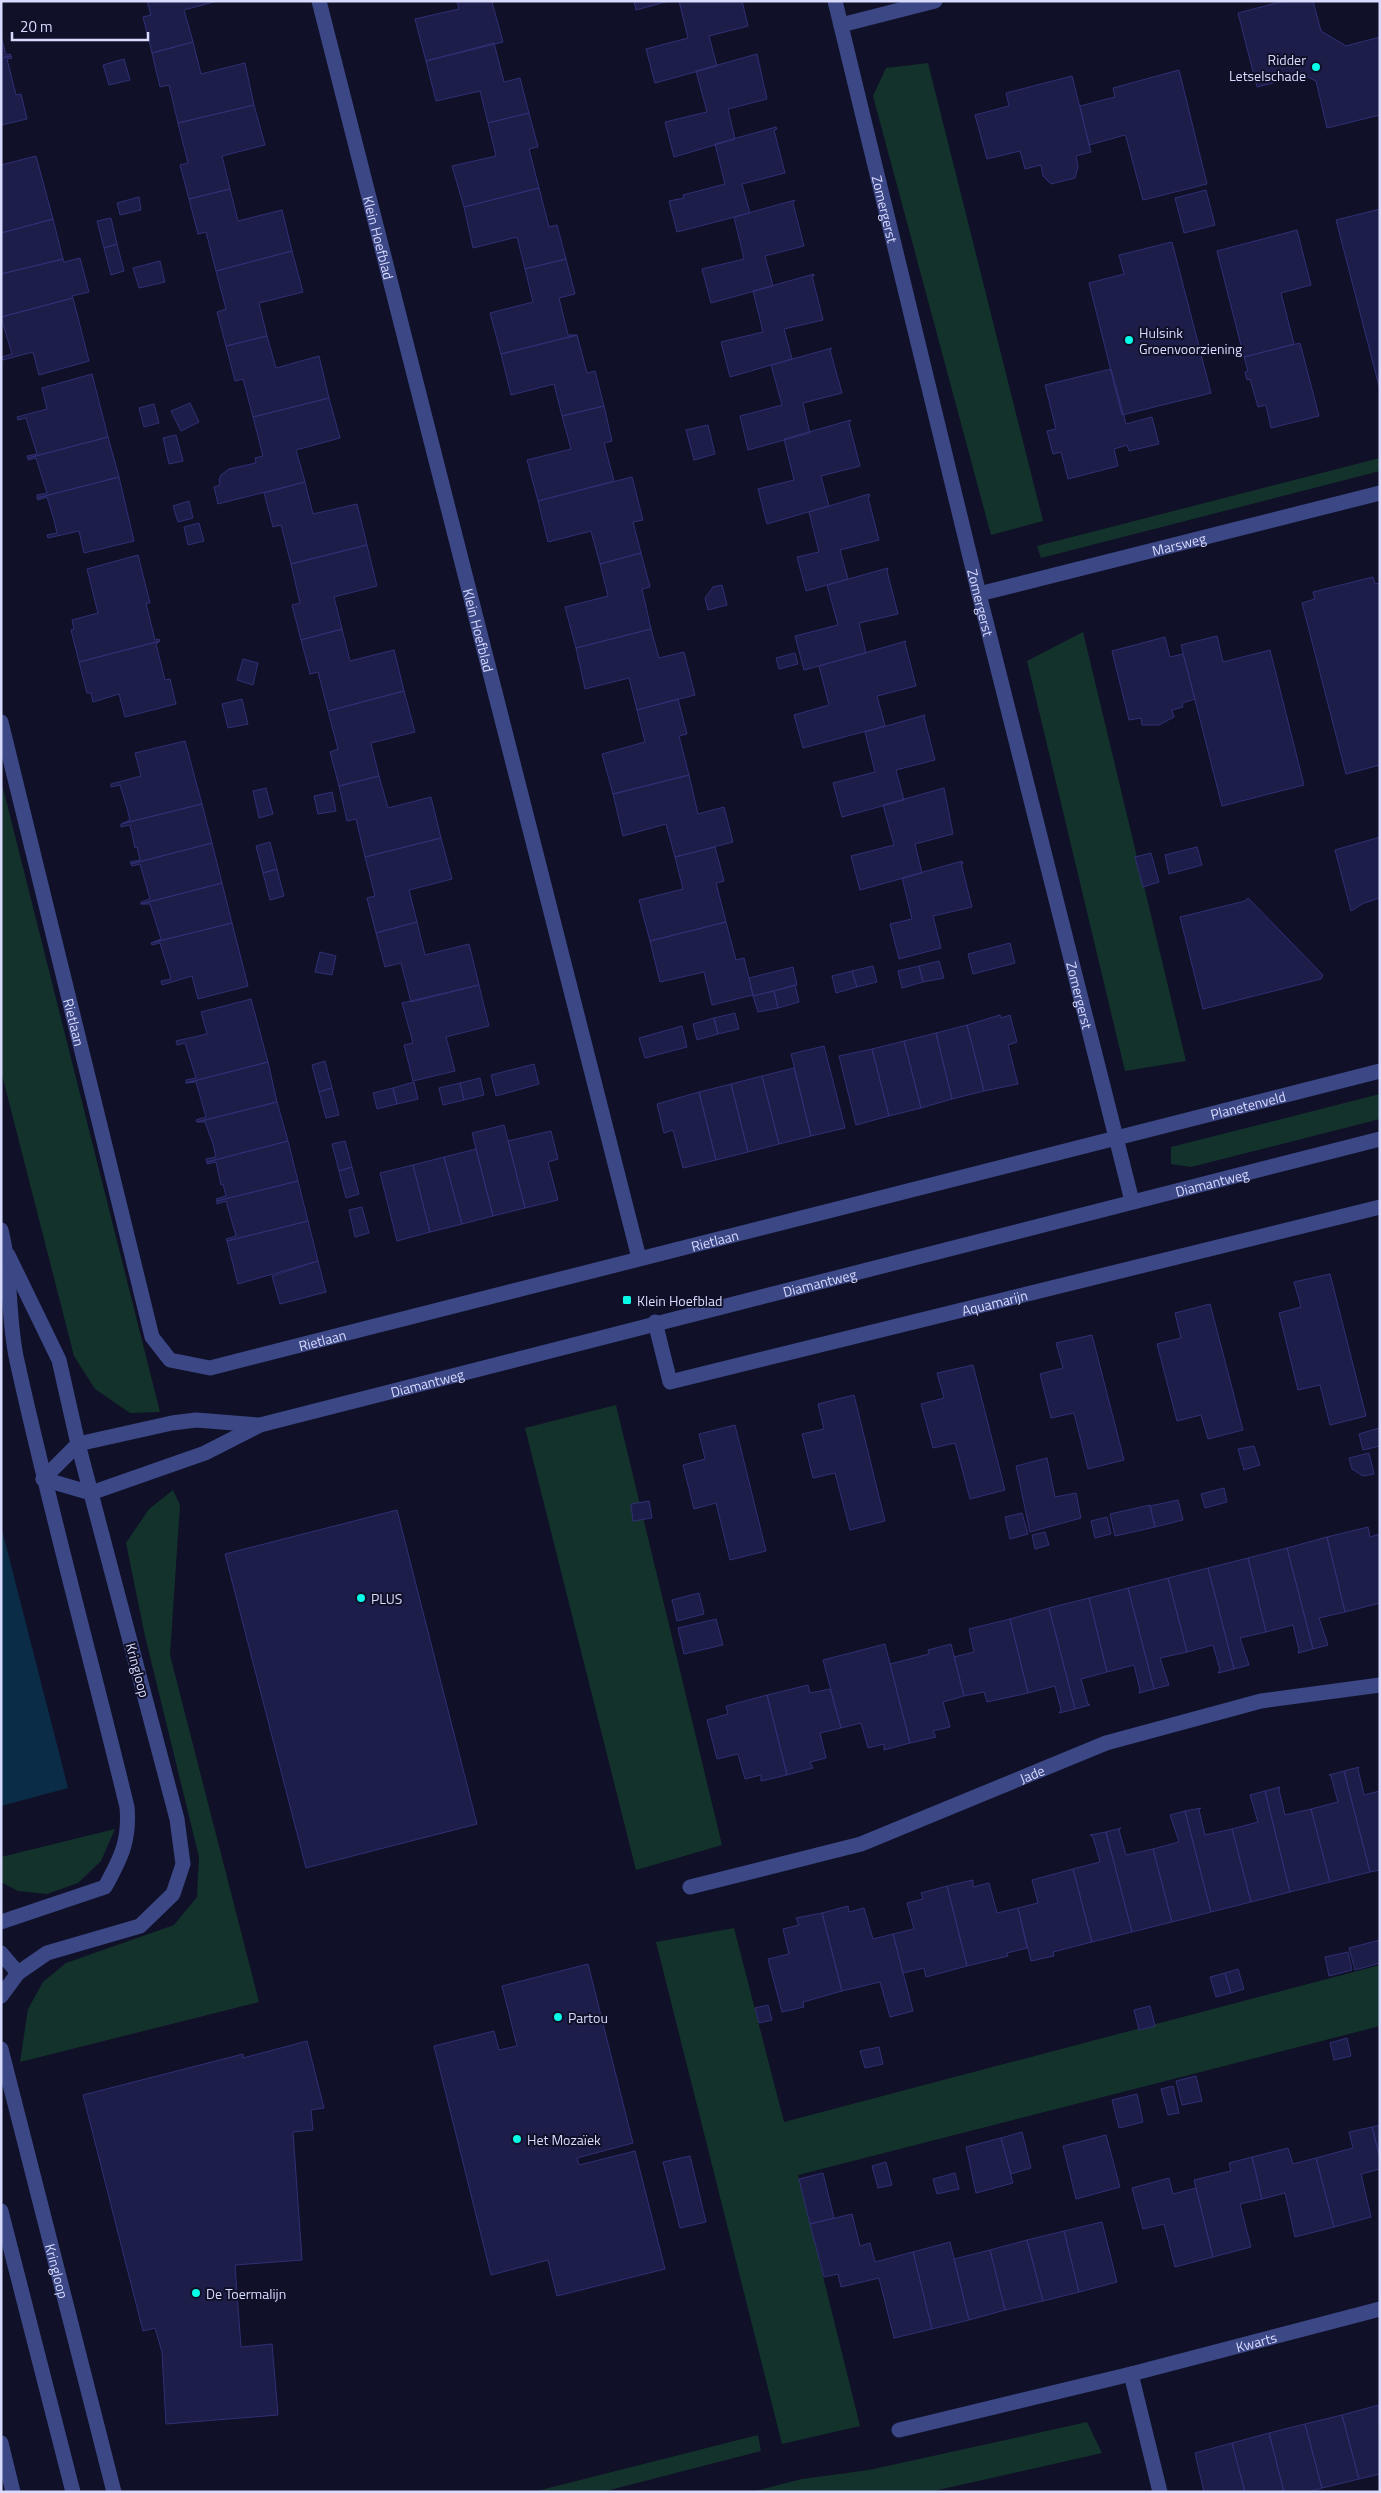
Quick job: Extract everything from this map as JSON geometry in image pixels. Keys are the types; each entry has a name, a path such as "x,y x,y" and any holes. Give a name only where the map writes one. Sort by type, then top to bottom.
{"street":[{"name":"Klein Hoefblad","path":"319,1 639,1258"},
{"name":"Zomergerst","path":"835,1 979,594 1132,1202"},
{"path":"841,25 936,1"},
{"name":"Marsweg","path":"979,594 1380,493"},
{"name":"Rietlaan","path":"1,722 152,1338 170,1360 210,1368 639,1258 1116,1139"},
{"name":"Planetenveld","path":"1116,1139 1380,1071"},
{"name":"Diamantweg","path":"92,1493 205,1452 260,1425 655,1322 1380,1139"},
{"name":"Aquamarijn","path":"655,1322 670,1382 1380,1207"},
{"name":"Kringloop","path":"1,1230 8,1255 59,1360 78,1444 177,1819 183,1864 173,1894 140,1926 48,1953 18,1973 1,1996"},
{"name":"Kringloop","path":"1,1922 105,1887 120,1860 129,1829 122,1790 43,1479 11,1336 8,1255"},
{"name":"Diamantweg","path":"78,1444 172,1422 196,1420 260,1425"},
{"path":"78,1444 43,1479 92,1493"},
{"name":"Jade","path":"690,1887 861,1844 1106,1743 1261,1701 1380,1686"},
{"path":"1,1953 18,1973"},
{"name":"Kringloop","path":"1,2049 114,2492"},
{"path":"1,2211 73,2492"},
{"name":"Kwarts","path":"899,2430 1131,2374 1380,2309"},
{"path":"1131,2374 1160,2492"},
{"path":"1,2443 14,2492"}],"green space":[{"path":"928,63 1043,521 991,535 873,96 886,68"},
{"path":"1380,458 1380,471 1041,558 1037,546"},
{"path":"1083,632 1186,1061 1125,1071 1027,661"},
{"path":"1,780 160,1412 130,1413 95,1389 74,1356 1,1071"},
{"path":"1380,1094 1380,1119 1191,1167 1171,1164 1171,1147"},
{"path":"616,1405 722,1845 636,1870 525,1428"},
{"path":"173,1490 180,1505 170,1655 259,2002 20,2062 28,2009 43,1982 66,1963 174,1925 197,1897 199,1857 145,1636 126,1543 149,1509"},
{"path":"115,1829 101,1861 78,1883 47,1894 18,1891 1,1882 1,1857"},
{"path":"734,1928 784,2122 1380,1965 1380,2026 798,2175 860,2426 782,2444 656,1942"},
{"path":"1087,2422 1102,2453 929,2492 751,2492 802,2479 869,2470"},
{"path":"758,2435 761,2451 602,2492 533,2492"}],"water":[{"path":"1,1526 68,1788 1,1806"}],"building":[{"path":"147,1 217,1 184,10 193,42 152,53 143,17 151,15"},
{"path":"457,1 496,1 492,2 503,42 426,61 415,19 459,9"},
{"path":"634,1 669,1 636,10"},
{"path":"679,1 742,1 748,26 709,36 717,66 655,83 646,49 688,38"},
{"path":"1284,1 1313,1 1321,31 1346,46 1380,37 1380,115 1327,128 1316,81 1304,75 1257,87 1238,13"},
{"path":"1,36 6,55 10,54 11,56 1,58"},
{"path":"193,42 201,74 245,63 254,105 178,123 169,85 160,87 152,53"},
{"path":"494,43 504,82 520,78 529,113 488,123 480,91 436,101 426,61"},
{"path":"757,54 767,99 728,109 735,139 674,157 665,122 707,112 696,71"},
{"path":"11,56 12,58 7,59 16,95 21,94 27,119 1,125 1,58"},
{"path":"124,59 130,80 109,85 103,65"},
{"path":"1179,70 1207,184 1143,200 1125,135 1089,145 1080,106 1115,97 1113,88"},
{"path":"1072,76 1091,152 1076,156 1078,167 1075,178 1051,184 1043,176 1041,165 1025,169 1020,151 987,159 975,115 1009,106 1006,93"},
{"path":"254,105 265,145 222,156 230,189 189,199 180,165 188,163 178,123"},
{"path":"529,113 538,147 529,149 539,188 464,207 452,166 496,156 488,123"},
{"path":"776,127 777,129 774,130 785,173 742,184 750,213 677,232 669,201 684,198 683,195 725,184 715,144"},
{"path":"36,156 53,219 1,233 1,165"},
{"path":"539,188 549,227 557,225 566,259 525,269 517,237 473,248 464,207"},
{"path":"230,189 238,221 282,210 292,251 216,271 206,232 198,234 189,199"},
{"path":"1206,190 1215,225 1184,233 1175,198"},
{"path":"139,197 141,210 120,215 117,203"},
{"path":"795,200 793,203 804,246 765,256 773,286 711,303 702,269 744,259 734,217"},
{"path":"1380,209 1380,390 1336,220"},
{"path":"111,218 117,244 104,248 97,221"},
{"path":"53,219 63,259 1,274 1,233"},
{"path":"1297,230 1311,285 1281,293 1294,344 1244,357 1217,251"},
{"path":"1172,242 1211,393 1122,415 1089,283 1124,274 1119,255"},
{"path":"117,244 124,271 111,275 104,248"},
{"path":"292,251 303,292 259,303 267,336 226,346 217,312 226,309 216,271"},
{"path":"80,258 89,292 1,317 1,274 63,259 64,262"},
{"path":"566,259 575,294 559,298 568,335 577,335 501,354 490,313 533,302 525,269"},
{"path":"160,261 165,282 139,288 133,268"},
{"path":"814,274 812,276 823,320 784,329 792,359 730,377 721,342 763,332 753,291"},
{"path":"73,298 89,361 39,375 33,352 3,360 2,357 12,354 1,317"},
{"path":"577,335 587,373 595,371 604,406 562,416 554,384 511,395 501,354"},
{"path":"267,336 276,368 319,356 329,398 253,417 243,379 235,381 226,346"},
{"path":"1300,343 1319,416 1271,428 1266,405 1258,407 1250,379 1247,380 1245,372 1248,371 1244,357"},
{"path":"832,348 830,350 842,393 803,403 810,433 748,450 740,416 782,405 771,365"},
{"path":"1111,369 1126,424 1152,417 1159,444 1129,451 1127,445 1114,449 1118,466 1068,479 1061,452 1053,454 1047,431 1056,429 1045,385"},
{"path":"92,374 108,437 28,458 27,456 37,454 26,418 18,420 17,417 47,409 42,388"},
{"path":"329,398 340,438 296,450 305,482 218,504 214,487 220,485 221,475 229,469 256,463 255,458 263,456 253,417"},
{"path":"190,403 199,422 181,431 171,411"},
{"path":"154,404 159,423 144,427 139,408"},
{"path":"604,406 612,441 604,443 614,481 538,501 527,460 571,449 562,416"},
{"path":"851,420 849,423 860,466 821,476 829,506 767,524 758,489 794,480 784,439"},
{"path":"708,425 715,454 694,460 686,430"},
{"path":"176,435 183,461 169,464 163,438"},
{"path":"108,437 119,477 37,498 37,495 47,493 36,458 28,460 28,458"},
{"path":"119,477 134,541 84,553 79,531 48,538 47,535 57,533 54,520 47,497 38,500 37,498"},
{"path":"632,477 643,520 633,522 641,553 600,564 591,531 548,542 538,501"},
{"path":"305,482 313,514 357,504 367,545 291,564 281,525 273,527 264,493"},
{"path":"869,494 870,496 868,497 879,540 840,550 848,579 806,591 797,557 819,552 809,512"},
{"path":"189,501 193,518 178,522 173,506"},
{"path":"199,523 204,541 188,545 184,527"},
{"path":"367,545 377,586 334,597 342,629 301,640 292,605 300,603 291,564"},
{"path":"641,553 650,587 642,589 651,629 576,648 565,607 608,596 600,564"},
{"path":"138,555 150,603 146,603 155,640 159,639 160,641 79,662 71,630 74,629 72,620 98,613 87,569"},
{"path":"888,568 887,571 898,614 859,623 866,653 804,670 795,636 838,625 827,585"},
{"path":"1373,577 1375,584 1380,583 1380,765 1346,774 1302,603 1315,599 1313,592"},
{"path":"722,585 727,605 708,610 705,598 713,587"},
{"path":"342,629 350,661 394,650 404,691 328,711 318,672 310,674 301,640"},
{"path":"651,629 659,658 684,652 695,695 637,710 629,678 585,689 576,648"},
{"path":"1217,636 1223,662 1270,650 1304,785 1222,806 1181,645"},
{"path":"1165,637 1170,657 1183,654 1195,699 1182,703 1183,707 1172,710 1174,717 1159,725 1142,725 1141,718 1129,720 1112,651"},
{"path":"160,641 156,644 165,680 170,679 176,704 125,717 119,694 93,702 91,693 87,693 79,662"},
{"path":"906,641 916,686 877,696 885,726 803,748 794,715 829,705 819,666"},
{"path":"795,653 798,664 779,669 776,658"},
{"path":"243,659 258,663 253,685 237,680"},
{"path":"404,691 415,732 371,743 379,776 339,786 330,752 338,749 328,711"},
{"path":"242,699 248,724 228,728 222,704"},
{"path":"678,699 687,734 679,736 689,775 613,794 602,754 645,742 637,710"},
{"path":"925,715 935,760 896,770 904,800 842,817 833,783 875,772 865,732"},
{"path":"185,741 202,804 121,824 130,820 127,808 120,785 111,787 111,784 141,776 135,753"},
{"path":"689,775 698,814 724,807 733,842 675,857 666,824 623,836 613,794"},
{"path":"379,776 388,808 431,797 441,838 365,857 356,819 347,821 339,786"},
{"path":"266,788 273,814 259,818 253,791"},
{"path":"944,788 953,834 915,844 922,873 860,890 851,856 894,845 883,805"},
{"path":"332,792 336,811 318,814 314,796"},
{"path":"202,804 212,843 131,864 130,862 140,860 137,847 135,848 130,825 121,827 121,824"},
{"path":"1380,837 1380,898 1364,903 1351,911 1335,850"},
{"path":"441,838 452,879 409,890 417,922 376,933 367,898 375,896 365,857"},
{"path":"270,842 277,869 263,873 256,846"},
{"path":"212,843 222,883 141,904 141,902 150,899 140,864 132,866 131,864"},
{"path":"715,847 724,881 716,883 726,922 650,941 639,900 683,889 675,857"},
{"path":"1197,847 1202,865 1169,874 1165,855"},
{"path":"1151,853 1159,882 1143,887 1135,857"},
{"path":"962,861 972,907 933,916 941,948 899,959 890,924 912,919 902,878"},
{"path":"277,869 284,896 270,900 263,873"},
{"path":"222,883 232,923 151,943 161,939 150,904 141,904"},
{"path":"1248,898 1323,975 1321,979 1203,1009 1180,917 1245,901"},
{"path":"417,922 425,955 469,944 479,985 411,1002 401,963 385,967 376,933"},
{"path":"726,922 736,960 744,958 753,995 712,1005 704,972 660,982 650,941"},
{"path":"232,923 248,986 198,999 192,976 162,985 161,981 171,979 160,943 152,945 151,943"},
{"path":"1010,943 1015,963 973,974 968,954"},
{"path":"320,952 336,956 332,975 315,972"},
{"path":"939,961 944,978 923,982 919,966"},
{"path":"873,966 877,982 857,987 852,971"},
{"path":"919,966 923,982 902,988 898,971"},
{"path":"793,967 797,985 753,996 749,978"},
{"path":"852,971 857,987 836,993 832,976"},
{"path":"479,985 489,1026 446,1037 455,1071 413,1081 404,1045 413,1043 402,1003"},
{"path":"795,985 799,1002 778,1008 774,991"},
{"path":"774,991 778,1008 758,1012 753,996"},
{"path":"251,999 268,1062 186,1083 186,1080 196,1078 185,1043 177,1045 176,1041 207,1034 201,1012"},
{"path":"735,1013 739,1029 718,1034 714,1018"},
{"path":"1000,1015 1001,1018 1010,1015 1017,1042 1008,1045 1018,1084 984,1091 967,1025"},
{"path":"714,1018 718,1034 697,1040 693,1024"},
{"path":"967,1025 984,1091 952,1099 936,1033"},
{"path":"682,1026 687,1047 645,1058 639,1038"},
{"path":"936,1033 952,1099 921,1108 904,1041"},
{"path":"904,1041 921,1108 889,1116 872,1049"},
{"path":"824,1046 845,1128 811,1136 791,1054"},
{"path":"872,1049 889,1116 856,1125 839,1056"},
{"path":"325,1061 332,1088 319,1092 312,1065"},
{"path":"268,1062 277,1102 197,1122 196,1120 206,1117 196,1082 186,1083"},
{"path":"534,1064 539,1084 496,1096 491,1075"},
{"path":"794,1068 811,1136 779,1144 762,1076"},
{"path":"762,1076 779,1144 748,1152 731,1084"},
{"path":"480,1078 484,1095 464,1100 460,1083"},
{"path":"414,1082 418,1099 397,1104 393,1088"},
{"path":"460,1083 464,1100 443,1105 439,1088"},
{"path":"731,1084 748,1152 716,1160 699,1092"},
{"path":"332,1088 339,1115 326,1118 319,1092"},
{"path":"393,1088 397,1104 377,1109 373,1093"},
{"path":"699,1092 716,1160 683,1168 673,1130 664,1133 657,1104"},
{"path":"277,1102 288,1141 207,1162 206,1159 216,1157 213,1144 205,1122 197,1122"},
{"path":"504,1125 525,1208 493,1216 472,1133"},
{"path":"551,1131 558,1159 548,1162 558,1200 525,1208 508,1141"},
{"path":"288,1141 298,1181 217,1201 216,1199 226,1196 223,1184 221,1185 216,1162 207,1164 207,1162"},
{"path":"345,1141 352,1167 339,1171 332,1144"},
{"path":"476,1149 493,1216 462,1224 444,1157"},
{"path":"444,1157 462,1224 430,1232 413,1165"},
{"path":"413,1165 430,1232 397,1241 380,1173"},
{"path":"352,1167 359,1194 346,1198 339,1171"},
{"path":"298,1181 308,1221 227,1241 226,1239 236,1236 226,1201 217,1204 217,1201"},
{"path":"362,1207 369,1233 355,1237 349,1210"},
{"path":"308,1221 318,1261 238,1284 227,1241"},
{"path":"318,1261 326,1292 280,1304 272,1276"},
{"path":"1330,1274 1366,1416 1330,1425 1320,1385 1298,1390 1279,1313 1301,1307 1294,1282"},
{"path":"1210,1304 1243,1430 1208,1439 1201,1415 1177,1421 1157,1344 1181,1338 1175,1313"},
{"path":"1092,1335 1124,1460 1088,1469 1074,1413 1051,1418 1040,1374 1063,1368 1056,1343"},
{"path":"973,1365 1005,1490 970,1499 955,1443 933,1448 921,1404 944,1398 937,1373"},
{"path":"854,1395 885,1521 850,1530 835,1473 813,1478 802,1434 824,1429 818,1404"},
{"path":"735,1425 766,1551 730,1560 716,1503 694,1509 683,1465 705,1459 699,1434"},
{"path":"1379,1428 1380,1446 1363,1450 1359,1434"},
{"path":"1254,1446 1260,1465 1244,1470 1238,1449"},
{"path":"1369,1453 1374,1474 1363,1476 1352,1469 1349,1458"},
{"path":"1047,1458 1055,1497 1076,1493 1081,1518 1030,1532 1016,1466"},
{"path":"1224,1488 1227,1502 1205,1508 1201,1494"},
{"path":"1178,1500 1183,1520 1155,1527 1150,1506"},
{"path":"649,1501 652,1518 633,1521 631,1504"},
{"path":"1150,1505 1155,1527 1115,1536 1110,1514"},
{"path":"397,1510 477,1824 306,1868 225,1554"},
{"path":"1022,1513 1028,1534 1010,1539 1005,1517"},
{"path":"1107,1517 1111,1534 1095,1538 1091,1521"},
{"path":"1368,1527 1370,1537 1380,1534 1380,1603 1345,1612 1327,1537"},
{"path":"1045,1532 1049,1545 1035,1549 1032,1535"},
{"path":"1327,1537 1345,1612 1319,1618 1328,1645 1313,1649 1287,1548"},
{"path":"1287,1548 1313,1649 1298,1653 1299,1650 1293,1625 1266,1632 1248,1558"},
{"path":"1248,1558 1266,1632 1240,1638 1249,1665 1234,1669 1208,1568"},
{"path":"1208,1568 1234,1669 1218,1673 1220,1670 1213,1645 1187,1652 1168,1578"},
{"path":"1168,1578 1187,1652 1160,1658 1169,1685 1154,1689 1128,1588"},
{"path":"1128,1588 1154,1689 1139,1693 1140,1690 1134,1665 1107,1672 1089,1598"},
{"path":"699,1593 704,1614 677,1621 672,1600"},
{"path":"1089,1598 1107,1672 1081,1679 1088,1704 1090,1705 1075,1709 1049,1608"},
{"path":"1049,1608 1075,1709 1059,1713 1061,1710 1055,1686 1028,1693 1010,1619"},
{"path":"716,1619 723,1645 684,1654 678,1628"},
{"path":"1010,1619 1028,1693 987,1702 984,1692 964,1696 954,1657 974,1652 969,1629"},
{"path":"885,1644 910,1743 884,1750 884,1744 868,1748 861,1723 841,1728 823,1660"},
{"path":"951,1644 964,1696 943,1702 950,1727 933,1731 936,1737 910,1743 890,1664 929,1654 928,1650"},
{"path":"808,1685 810,1693 830,1689 841,1728 820,1733 826,1758 810,1762 813,1768 787,1775 767,1695"},
{"path":"767,1695 787,1775 761,1781 761,1775 745,1779 738,1754 717,1759 707,1720 728,1714 726,1706"},
{"path":"1359,1767 1364,1795 1380,1791 1380,1870 1370,1872 1344,1771"},
{"path":"1344,1771 1370,1872 1330,1882 1311,1809 1338,1802 1331,1776 1329,1775"},
{"path":"1280,1787 1279,1790 1285,1815 1311,1809 1330,1882 1290,1892 1265,1791"},
{"path":"1265,1791 1290,1892 1251,1902 1232,1829 1258,1822 1250,1795"},
{"path":"1201,1808 1199,1810 1205,1835 1232,1829 1251,1902 1211,1912 1185,1811"},
{"path":"1185,1811 1211,1912 1172,1922 1153,1849 1179,1842 1170,1815"},
{"path":"1121,1828 1119,1830 1126,1855 1153,1849 1172,1922 1132,1932 1106,1832"},
{"path":"1106,1832 1132,1932 1092,1942 1073,1869 1100,1862 1093,1837 1090,1835"},
{"path":"1073,1869 1092,1942 1053,1952 1054,1956 1031,1961 1018,1908 1038,1903 1032,1880"},
{"path":"973,1880 973,1887 989,1883 997,1913 1018,1908 1027,1948 1007,1953 1008,1956 967,1966 947,1886"},
{"path":"947,1886 967,1966 926,1977 924,1968 903,1973 893,1934 914,1929 907,1903 923,1899 921,1893"},
{"path":"848,1906 849,1912 864,1908 873,1939 893,1934 913,2011 890,2017 880,1982 842,1991 822,1913"},
{"path":"822,1913 842,1991 803,2002 804,2007 782,2012 768,1959 789,1954 783,1929 799,1925 796,1918"},
{"path":"1380,1940 1380,1963 1355,1970 1349,1948"},
{"path":"1348,1952 1352,1970 1329,1976 1325,1957"},
{"path":"588,1964 633,2143 577,2158 579,2165 635,2151 665,2269 557,2296 548,2260 491,2275 434,2046 494,2031 499,2050 517,2046 502,1986"},
{"path":"1238,1969 1244,1989 1231,1993 1225,1973"},
{"path":"1225,1973 1231,1993 1216,1997 1210,1977"},
{"path":"768,2005 772,2020 759,2023 755,2008"},
{"path":"1150,2006 1155,2026 1139,2030 1134,2010"},
{"path":"1347,2038 1351,2056 1334,2060 1330,2043"},
{"path":"307,2041 324,2108 311,2110 313,2130 293,2132 302,2260 235,2265 241,2347 272,2344 278,2415 166,2424 162,2352 155,2328 143,2331 83,2095 243,2054 243,2058"},
{"path":"879,2047 883,2064 865,2068 860,2051"},
{"path":"1196,2076 1202,2101 1182,2105 1176,2081"},
{"path":"1173,2086 1179,2113 1168,2115 1161,2089"},
{"path":"1137,2094 1143,2122 1119,2128 1112,2100"},
{"path":"1380,2125 1380,2158 1372,2127"},
{"path":"1372,2127 1380,2158 1380,2169 1361,2174 1371,2217 1334,2227 1316,2158 1353,2148 1349,2132"},
{"path":"1022,2132 1031,2168 1011,2174 1001,2138"},
{"path":"1106,2135 1120,2187 1076,2199 1063,2146"},
{"path":"1001,2138 1013,2183 976,2193 966,2147"},
{"path":"1288,2148 1293,2164 1316,2158 1334,2227 1295,2237 1285,2193 1262,2199 1252,2157"},
{"path":"690,2156 706,2222 680,2228 663,2162"},
{"path":"1252,2157 1262,2199 1240,2204 1251,2247 1213,2257 1194,2180 1231,2171 1229,2163"},
{"path":"886,2162 892,2185 878,2188 872,2166"},
{"path":"823,2173 834,2218 810,2224 799,2179"},
{"path":"955,2173 959,2189 937,2194 933,2179"},
{"path":"1169,2178 1173,2194 1196,2188 1213,2257 1175,2267 1164,2224 1143,2229 1132,2188"},
{"path":"852,2214 860,2246 870,2243 875,2262 913,2252 932,2329 894,2338 879,2278 841,2287 838,2274 824,2277 810,2224"},
{"path":"1102,2222 1117,2282 1079,2292 1064,2231"},
{"path":"1064,2231 1079,2292 1043,2301 1027,2240"},
{"path":"1027,2240 1043,2301 1005,2310 990,2250"},
{"path":"950,2242 969,2320 932,2329 913,2252"},
{"path":"990,2250 1005,2310 969,2320 954,2259"},
{"path":"1379,2405 1380,2474 1359,2479 1342,2415"},
{"path":"1342,2415 1359,2479 1322,2488 1305,2424"},
{"path":"1305,2424 1322,2488 1309,2492 1284,2492 1269,2433"},
{"path":"1269,2433 1284,2492 1245,2492 1232,2443"},
{"path":"1232,2443 1245,2492 1204,2492 1195,2453"}],"place":[{"name":"Ridder Letselschade","path":"1316,67"},
{"name":"Hulsink Groenvoorziening","path":"1129,340"},
{"name":"Klein Hoefblad","path":"627,1300"},
{"name":"PLUS","path":"361,1598"},
{"name":"Partou","path":"558,2017"},
{"name":"Het Mozaïek","path":"517,2139"},
{"name":"De Toermalijn","path":"196,2293"}]}
